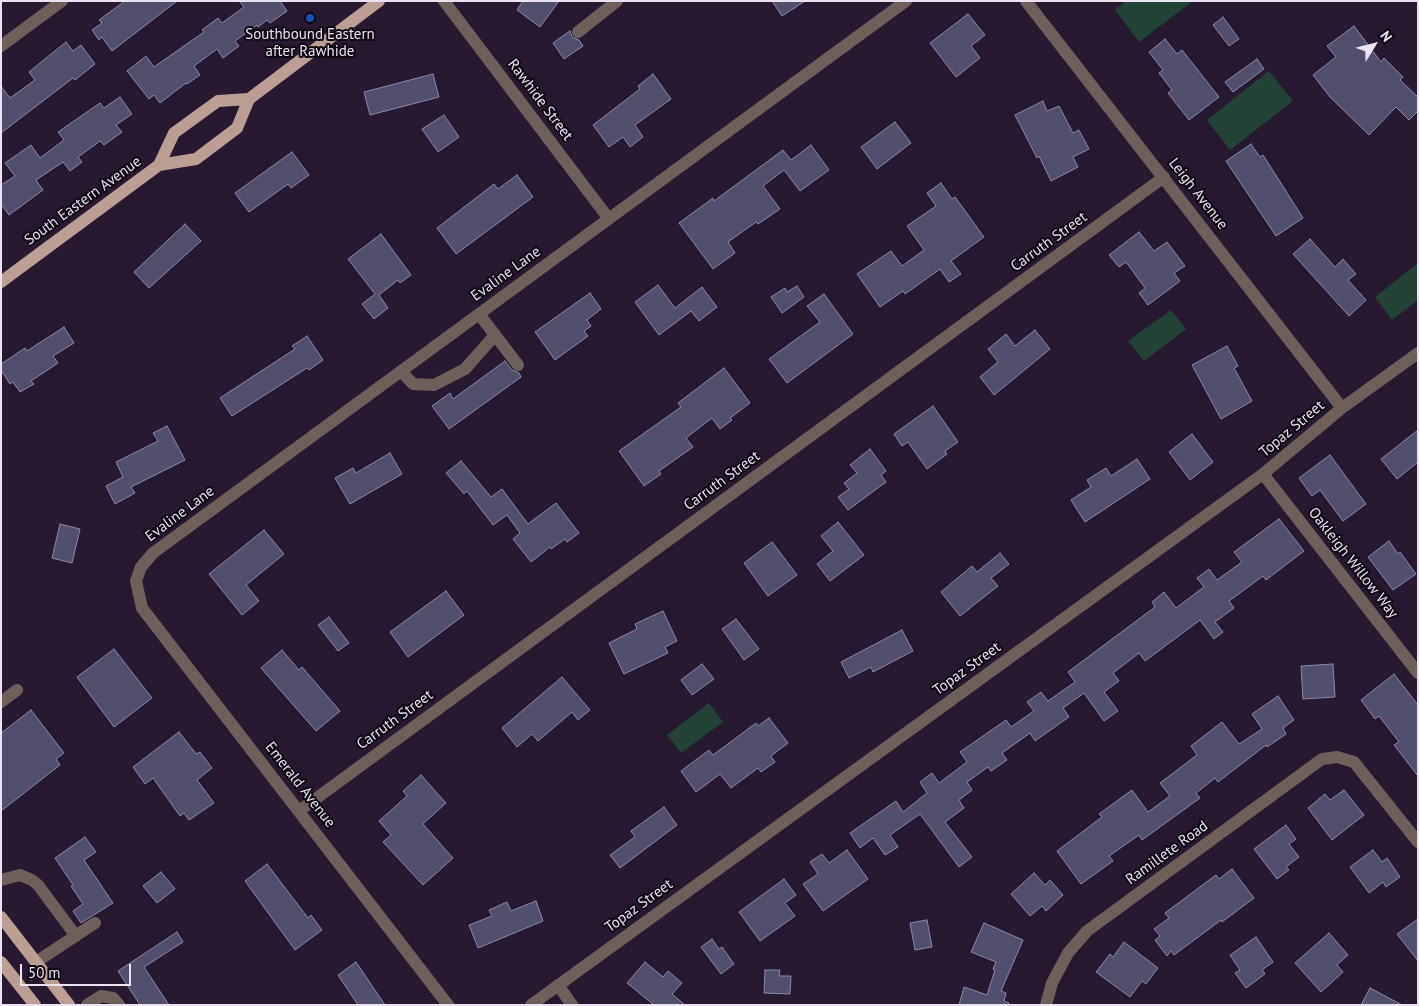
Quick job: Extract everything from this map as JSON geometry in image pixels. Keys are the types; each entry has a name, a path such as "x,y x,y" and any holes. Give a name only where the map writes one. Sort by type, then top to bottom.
{"main road":[{"path":"248,99 379,1"},
{"name":"South Eastern Avenue","path":"1,282 159,165 196,159 236,128 248,99 218,101 174,133 159,165"},
{"path":"1,917 70,1005"},
{"path":"1,962 35,1005"}],"street":[{"path":"1,46 62,1"},
{"name":"Rawhide Street","path":"444,1 609,219"},
{"path":"578,32 617,1"},
{"name":"Evaline Lane","path":"136,581 141,567 153,553 906,1"},
{"name":"Leigh Avenue","path":"1026,1 1342,408"},
{"name":"Carruth Street","path":"299,811 1164,177"},
{"path":"479,314 518,365"},
{"path":"401,371 413,384 434,385 465,368 495,335"},
{"name":"Topaz Street","path":"530,1005 1263,474 1342,408 1418,353"},
{"name":"Oakleigh Willow Way","path":"1263,474 1418,673"},
{"name":"Emerald Avenue","path":"136,581 142,608 448,1005"},
{"path":"1,702 17,690"},
{"name":"Ramillete Road","path":"1046,1005 1052,983 1068,952 1087,931 1322,759 1338,757 1354,762 1418,842"},
{"path":"1,880 20,874 32,880 38,885 76,936"},
{"path":"36,962 95,923"},
{"path":"558,985 572,1005"},
{"path":"87,1005 101,996 113,998 119,1005"}],"green space":[{"path":"1126,1 1193,1 1139,42 1115,10"},
{"path":"1269,71 1293,101 1230,150 1207,120"},
{"path":"1418,263 1418,300 1392,320 1375,297"},
{"path":"1171,310 1186,329 1144,361 1128,341"},
{"path":"709,703 723,722 681,753 667,735"}],"building":[{"path":"125,1 177,1 112,51 102,37 99,40 92,30 102,23 99,20"},
{"path":"239,1 280,1 287,11 270,23 267,20 258,27 257,25 235,41 239,46 223,58 217,49 194,66 200,75 160,103 154,95 149,99 127,71 146,56 154,67 204,32 202,30 218,18 222,23 244,7"},
{"path":"523,1 559,1 540,27 517,10"},
{"path":"772,1 805,1 782,16"},
{"path":"968,14 985,35 971,46 980,58 956,77 930,43"},
{"path":"1223,17 1239,39 1229,46 1213,25"},
{"path":"1354,26 1381,62 1384,58 1403,77 1400,80 1418,97 1418,111 1409,120 1396,107 1369,135 1330,97 1313,75 1336,57 1327,46"},
{"path":"570,31 572,37 579,40 583,46 564,59 553,43"},
{"path":"1165,39 1177,54 1182,50 1219,97 1189,120 1168,93 1172,90 1159,73 1163,70 1149,52"},
{"path":"66,42 73,51 81,45 95,64 75,80 73,78 1,133 1,86 10,98 35,80 29,72"},
{"path":"1257,59 1264,69 1233,92 1225,82"},
{"path":"433,74 439,97 370,115 364,92"},
{"path":"653,74 671,99 635,125 643,137 630,147 623,137 609,147 593,125 640,89 638,86"},
{"path":"120,97 132,114 116,125 122,132 104,145 100,141 78,157 82,162 70,171 63,162 36,180 43,190 9,215 1,204 1,185 15,176 5,163 31,145 40,158 64,140 58,132 100,103 104,108"},
{"path":"1043,101 1047,111 1059,106 1073,133 1079,130 1089,149 1073,157 1078,167 1051,181 1015,115"},
{"path":"444,115 459,137 438,152 422,129"},
{"path":"895,122 911,143 877,169 861,147"},
{"path":"1251,144 1260,157 1263,155 1303,218 1276,236 1226,161"},
{"path":"811,145 829,170 800,191 784,170 763,186 780,209 758,224 756,222 728,242 735,253 713,269 679,223 713,198 714,201 783,150 791,160"},
{"path":"292,152 309,175 291,188 288,184 249,212 235,193"},
{"path":"517,175 533,197 456,254 437,228 494,184 498,189"},
{"path":"941,183 952,199 955,197 984,237 951,261 961,274 949,282 940,269 905,294 903,291 880,307 857,274 891,251 902,266 924,250 907,226 936,206 927,193"},
{"path":"185,224 201,241 149,288 134,272"},
{"path":"1139,232 1154,251 1167,242 1185,266 1174,273 1180,281 1148,305 1139,293 1145,288 1126,262 1119,267 1109,255"},
{"path":"381,234 411,275 400,283 398,280 379,295 388,308 374,319 362,304 375,294 348,259"},
{"path":"1310,239 1335,267 1343,259 1356,274 1348,280 1366,300 1349,316 1293,254"},
{"path":"658,285 675,308 702,287 717,307 699,321 691,311 659,335 635,302"},
{"path":"797,286 804,297 782,313 771,297 785,288 787,292"},
{"path":"590,293 601,309 587,320 591,326 584,331 588,336 555,360 535,332"},
{"path":"824,294 853,334 787,383 769,359 820,322 807,306"},
{"path":"64,327 74,343 53,356 58,363 31,381 34,384 20,392 13,382 10,384 1,370 1,364 25,348 27,351"},
{"path":"1035,330 1050,349 994,395 980,377 998,362 988,349 1006,334 1015,346"},
{"path":"307,336 323,360 309,370 307,368 232,416 220,398 295,349 292,346"},
{"path":"1227,346 1238,366 1234,368 1252,401 1221,419 1192,365"},
{"path":"505,361 521,377 449,429 432,406 450,393 453,399"},
{"path":"724,368 750,403 730,418 732,420 720,429 712,418 686,438 693,447 659,471 661,474 644,486 619,451 681,407 678,403"},
{"path":"933,406 958,442 945,451 947,454 927,469 908,442 902,446 894,434"},
{"path":"167,426 185,460 131,487 135,493 115,504 106,486 123,477 116,462 158,441 153,433"},
{"path":"1418,430 1418,462 1397,479 1381,459"},
{"path":"1192,434 1213,462 1190,480 1169,452"},
{"path":"870,449 886,471 881,475 886,482 848,510 838,497 849,489 844,483 857,473 850,465"},
{"path":"390,453 402,474 350,504 335,478 353,468 356,473"},
{"path":"1330,455 1366,504 1343,521 1320,490 1312,496 1299,478"},
{"path":"1137,459 1150,479 1085,522 1071,500 1091,487 1087,480 1106,468 1111,476"},
{"path":"461,461 491,497 502,489 528,524 556,503 579,533 567,542 565,539 551,549 550,547 531,562 513,539 520,533 507,515 493,525 467,491 464,494 446,473"},
{"path":"1279,519 1304,551 1266,580 1263,576 1229,601 1234,608 1215,622 1223,632 1214,639 1200,620 1145,661 1139,653 1113,673 1119,681 1104,692 1118,711 1104,721 1084,693 1063,708 1069,717 1035,741 1030,733 1002,753 1007,760 991,771 988,767 967,782 972,790 959,800 964,808 945,822 972,857 959,867 920,814 890,835 898,847 885,855 873,838 860,848 850,833 896,801 903,812 927,793 920,782 932,773 939,783 967,762 960,752 1006,720 1011,727 1034,711 1027,702 1041,692 1048,701 1075,682 1068,672 1155,607 1152,602 1164,592 1176,608 1204,587 1197,578 1209,569 1217,580 1242,562 1234,552"},
{"path":"838,522 864,555 830,581 817,564 833,551 821,536"},
{"path":"60,524 80,529 72,563 52,558"},
{"path":"264,530 284,554 246,585 259,601 242,615 209,574"},
{"path":"1389,541 1398,554 1400,552 1416,574 1393,590 1368,557"},
{"path":"772,542 797,575 768,596 744,563"},
{"path":"1000,553 1009,564 991,578 998,586 960,616 941,592 972,566 977,572"},
{"path":"446,591 464,615 408,657 390,632"},
{"path":"663,611 677,641 665,647 668,653 624,674 609,643 637,629 635,624"},
{"path":"329,617 349,643 338,651 318,625"},
{"path":"736,619 759,649 744,660 722,629"},
{"path":"902,630 913,651 873,672 871,667 849,678 841,662"},
{"path":"114,649 152,698 114,727 77,677"},
{"path":"282,650 299,670 302,667 340,711 316,731 261,668"},
{"path":"702,664 714,679 692,695 681,680"},
{"path":"1333,664 1335,697 1303,699 1301,666"},
{"path":"1394,674 1418,705 1418,776 1394,745 1399,742 1379,716 1375,719 1361,700"},
{"path":"562,677 590,710 578,720 572,712 538,741 532,734 517,747 502,728"},
{"path":"1278,696 1294,720 1283,728 1286,734 1267,747 1266,745 1218,782 1215,778 1196,793 1200,798 1142,840 1139,835 1109,856 1113,861 1081,884 1057,851 1102,817 1099,814 1132,790 1148,812 1170,796 1160,783 1197,755 1191,746 1222,722 1239,744 1262,729 1252,714"},
{"path":"31,710 64,753 56,759 60,765 1,811 1,733"},
{"path":"769,718 788,743 771,756 775,762 761,772 758,768 731,788 720,774 696,792 681,771 709,750 713,755 756,723 758,726"},
{"path":"179,732 196,754 200,752 212,768 197,780 214,803 189,820 184,813 180,816 153,778 145,784 133,767"},
{"path":"421,775 446,803 423,824 453,858 423,885 383,842 391,835 379,821 407,796 403,791"},
{"path":"1344,790 1364,815 1332,840 1308,808 1325,794 1330,800"},
{"path":"664,807 677,825 620,868 610,855 635,837 631,831"},
{"path":"1286,825 1296,839 1289,844 1299,857 1286,867 1289,870 1277,879 1254,849"},
{"path":"85,837 96,852 84,860 113,903 81,923 73,911 83,904 55,858"},
{"path":"847,850 868,879 823,911 803,884 818,874 810,862 822,854 829,863"},
{"path":"1373,850 1382,862 1387,858 1400,877 1386,887 1383,882 1369,893 1350,867"},
{"path":"267,864 308,918 311,915 322,930 295,950 245,881"},
{"path":"1232,869 1254,898 1174,955 1171,951 1167,956 1155,940 1160,936 1154,929 1169,918 1165,913 1216,875 1219,879"},
{"path":"161,872 175,889 157,903 143,886"},
{"path":"1034,873 1045,885 1050,880 1063,895 1046,911 1042,906 1030,916 1011,894"},
{"path":"784,879 796,895 785,903 795,916 760,941 739,912"},
{"path":"536,901 543,921 478,948 469,925 492,916 489,910 507,902 511,911"},
{"path":"1418,919 1418,961 1397,934"},
{"path":"927,920 932,947 915,950 910,923"},
{"path":"984,923 1023,940 1001,991 1006,993 1004,1001 1009,1003 1008,1005 959,1005 964,987 987,995 995,970 993,969 996,962 971,952"},
{"path":"177,932 183,942 144,967 169,1005 140,1005 118,971"},
{"path":"1329,933 1348,955 1337,965 1343,972 1321,992 1295,963"},
{"path":"1256,937 1273,962 1262,970 1265,974 1246,988 1235,973 1240,970 1230,955"},
{"path":"712,939 719,949 722,947 734,964 721,974 701,947"},
{"path":"1124,942 1158,968 1146,984 1142,981 1130,997 1096,972 1110,954 1113,957"},
{"path":"356,962 385,1005 358,1005 338,975"},
{"path":"645,962 663,977 668,971 682,983 672,994 685,1005 654,1005 627,983"},
{"path":"765,970 780,970 779,976 791,976 790,994 764,993"},
{"path":"1370,988 1402,1005 1361,1005"}],"place":[{"name":"Southbound Eastern after Rawhide","path":"310,18"}]}
